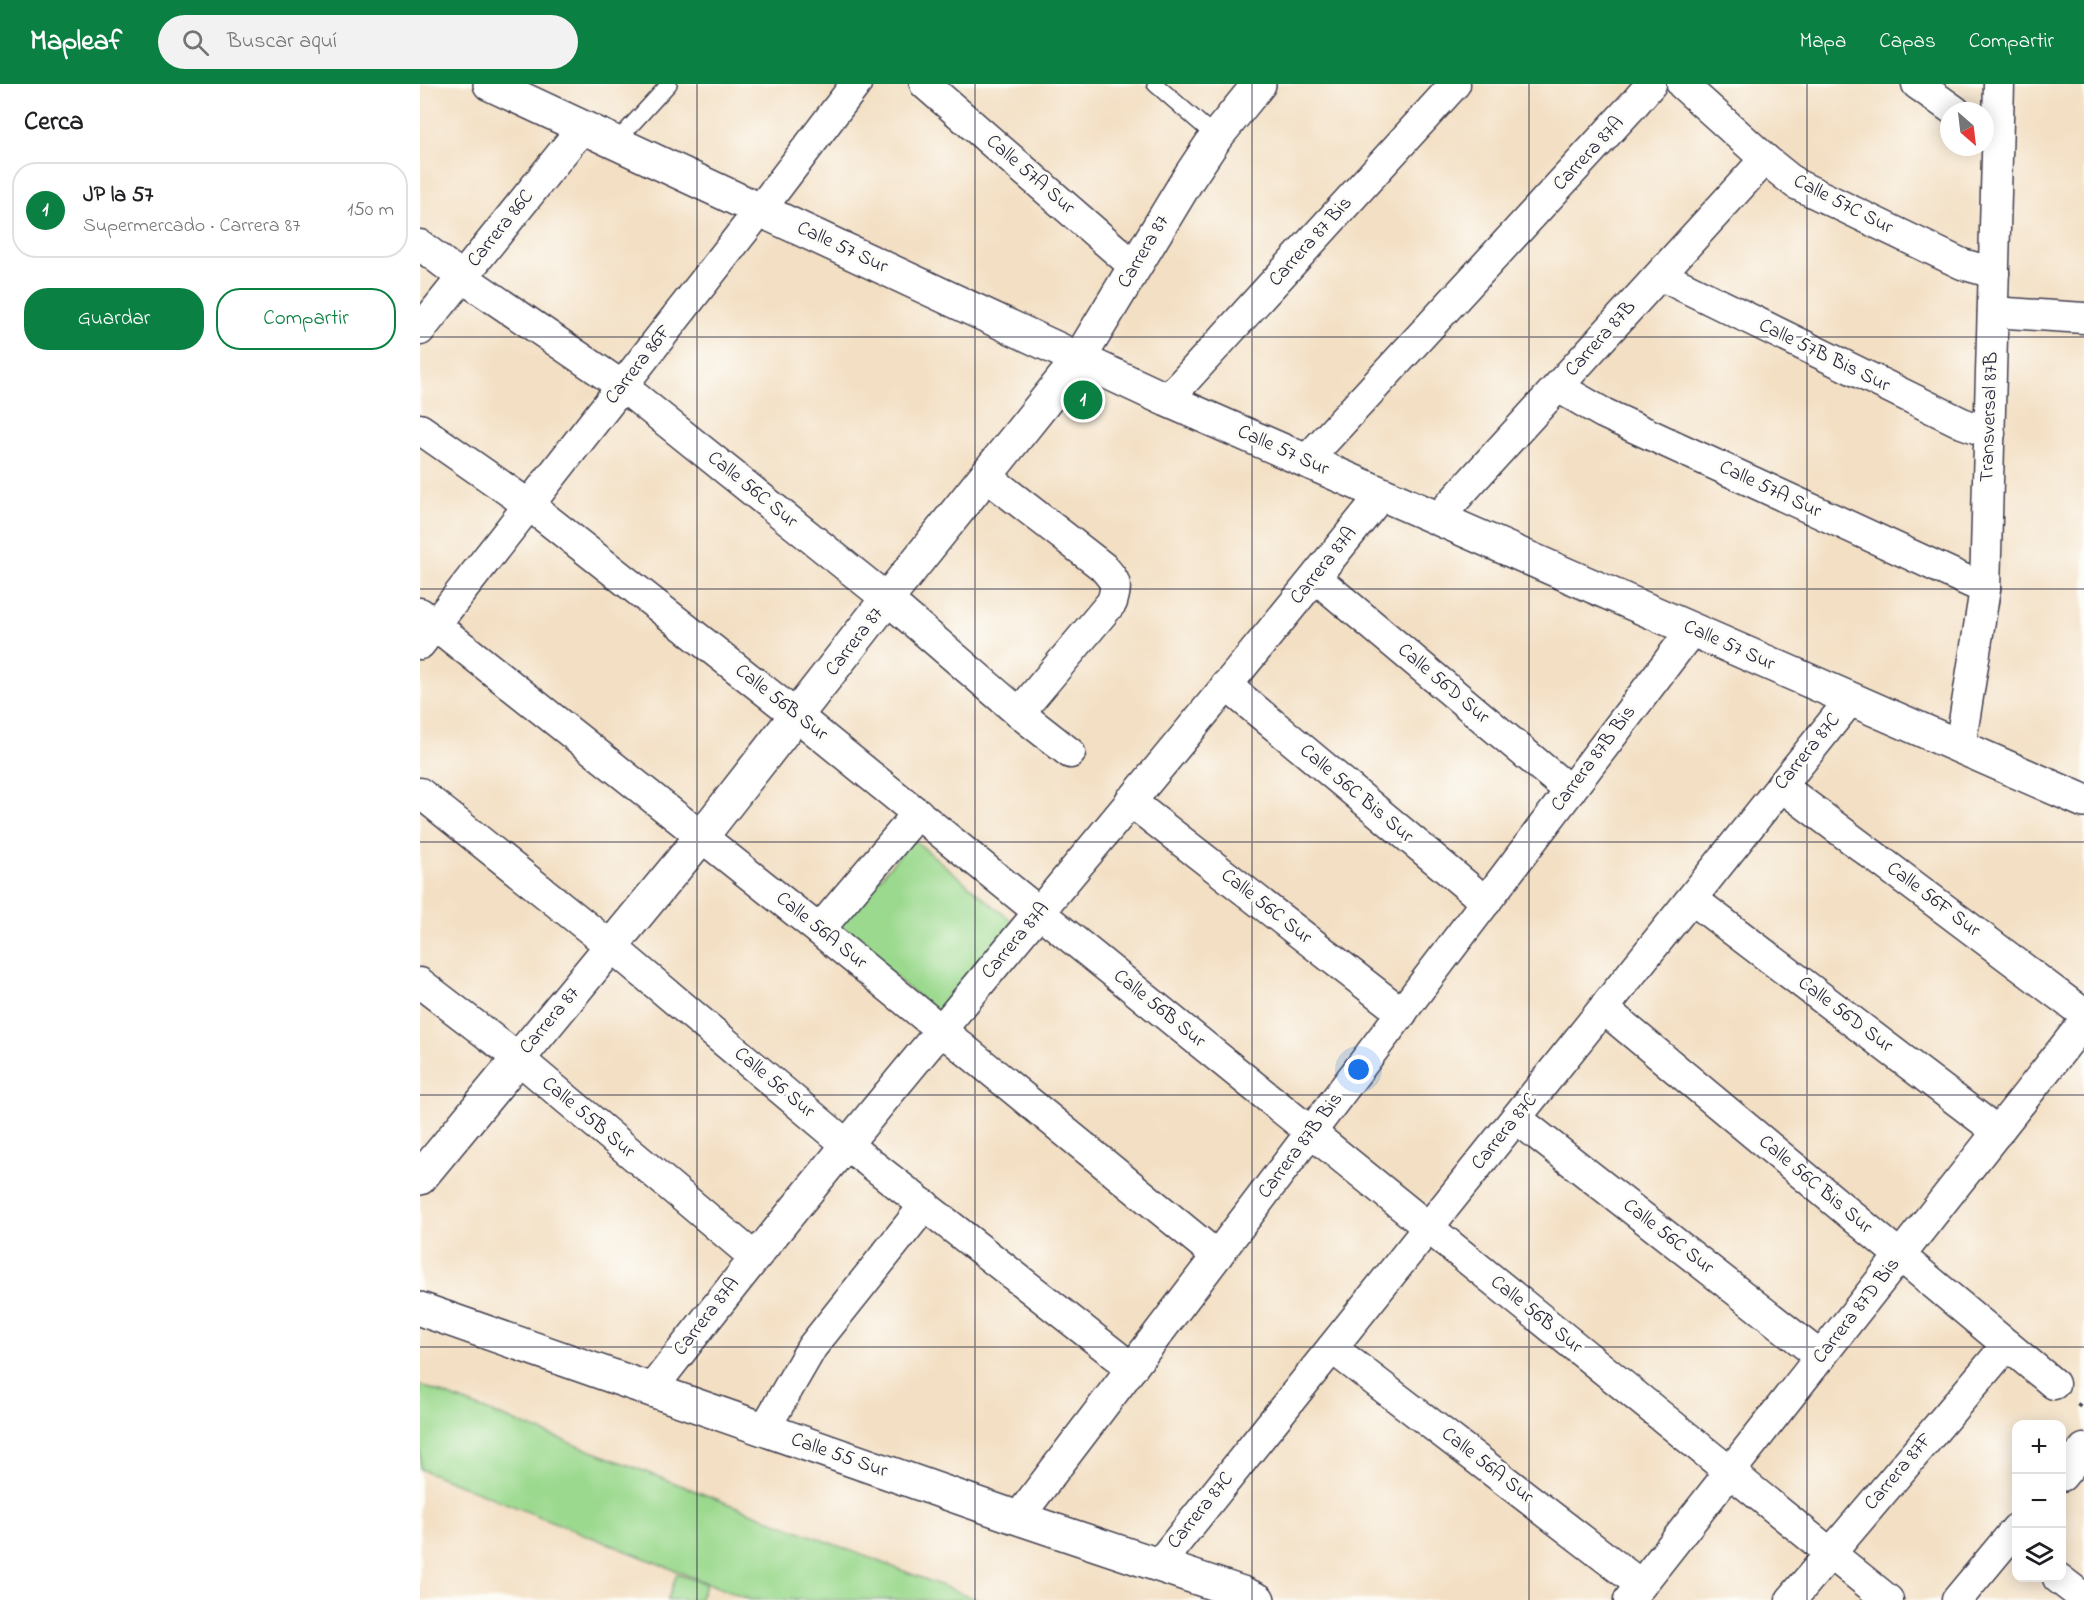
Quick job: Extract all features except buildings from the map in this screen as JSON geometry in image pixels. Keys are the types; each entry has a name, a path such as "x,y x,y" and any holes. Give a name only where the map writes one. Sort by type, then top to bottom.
{"street":[{"name":"Calle 57 Sur","path":"490,84 1167,400 2084,801"},
{"name":"Carrera 86F","path":"425,627 529,505 856,84"},
{"name":"Calle 57A Sur","path":"925,84 1135,267"},
{"name":"Carrera 87","path":"422,1172 519,1059 702,836 887,599 1079,359 1188,179 1216,137 1259,84"},
{"name":"Carrera 87 Bis","path":"1167,400 1455,84"},
{"name":"Carrera 87A","path":"1306,461 1651,84"},
{"name":"Calle 57C Sur","path":"1682,84 1796,184 1962,264 1994,273"},
{"path":"1917,84 1942,102"},
{"name":"Transversal 87B","path":"1960,747 1985,589 1999,84"},
{"name":"Carrera 86C","path":"420,330 583,127"},
{"name":"Carrera 87B","path":"1438,518 1765,159"},
{"name":"Calle 56C Sur","path":"420,245 462,277 622,386 887,599 1018,713 1070,753"},
{"name":"Calle 57B Bis Sur","path":"1660,275 1962,423 1990,433"},
{"path":"1993,312 2084,318"},
{"name":"Calle 57A Sur","path":"1558,387 1603,413 1985,589"},
{"name":"Calle 56B Sur","path":"420,429 529,505 797,716 1888,1600"},
{"path":"986,476 1103,567 1115,580 1116,590 1112,602 1018,713"},
{"name":"Carrera 87A","path":"651,1390 754,1257 1316,578 1382,494"},
{"name":"Calle 56D Sur","path":"1316,578 1570,791"},
{"name":"Calle 56A Sur","path":"425,627 564,728 702,836 1217,1256"},
{"name":"Carrera 87B Bis","path":"1018,1518 1692,630"},
{"name":"Calle 56C Bis Sur","path":"1226,685 1486,902"},
{"name":"Carrera 87C","path":"1159,1564 1851,699"},
{"name":"Calle 56F Sur","path":"1781,786 2084,1014"},
{"name":"Calle 56 Sur","path":"420,793 612,947 847,1145 1132,1368"},
{"name":"Calle 56C Sur","path":"1130,801 1402,1013"},
{"path":"819,930 918,813"},
{"name":"Calle 56D Sur","path":"1692,899 1998,1132"},
{"name":"Calle 55B Sur","path":"420,983 519,1059 754,1257"},
{"name":"Calle 56C Bis Sur","path":"1604,1009 2054,1384"},
{"name":"Carrera 87D Bis","path":"1635,1592 2084,1022"},
{"name":"Calle 56C Sur","path":"1516,1118 1821,1357"},
{"path":"764,1430 812,1347 925,1205"},
{"name":"Calle 55 Sur","path":"420,1309 1018,1518 1159,1564 1247,1598"},
{"name":"Carrera 87F","path":"1791,1600 2007,1345"},
{"name":"Calle 56A Sur","path":"1332,1348 1635,1592"},
{"path":"2063,1474 2084,1449"},
{"path":"1956,1600 2012,1539"},
{"path":"2063,1582 2084,1598"}],"lane":[{"path":"615,143 669,84"},
{"path":"1155,84 1216,137"}],"green space":[{"path":"913,839 1014,923 938,1013 837,929"},
{"path":"420,1385 979,1600 750,1600 420,1469"},
{"path":"677,1574 706,1584 699,1600 667,1600"}],"place":[{"name":"JP la 57","path":"1083,400"}]}
